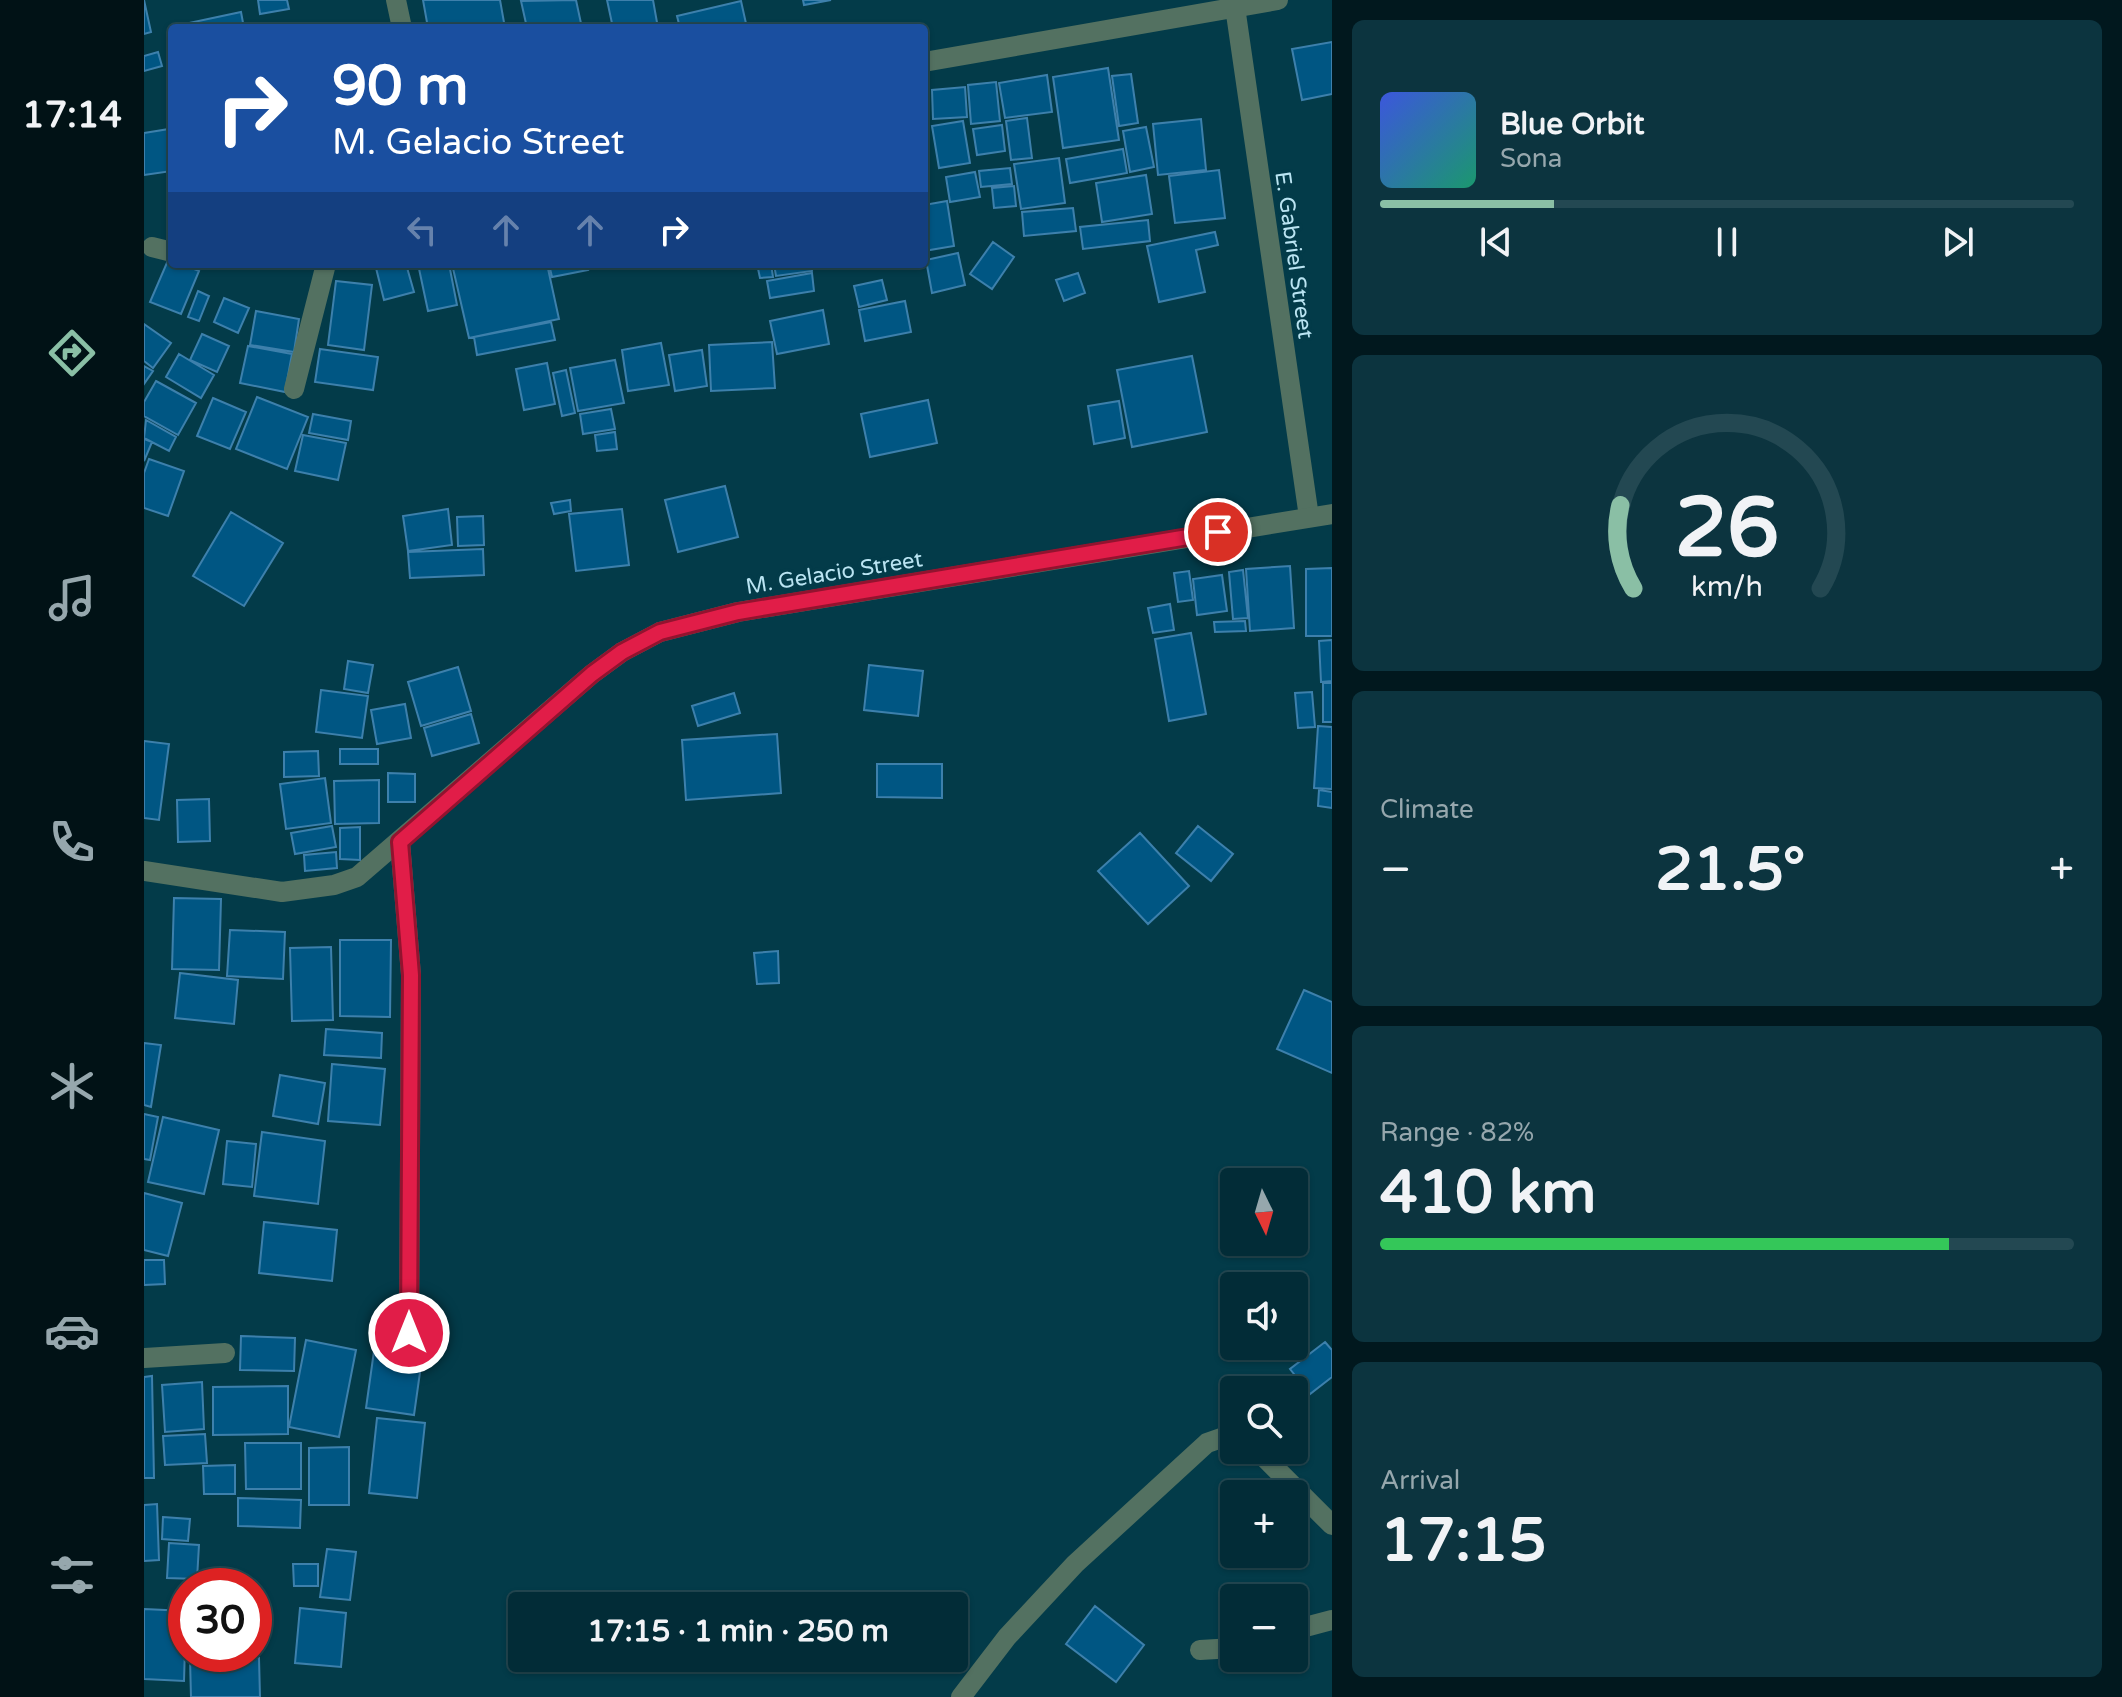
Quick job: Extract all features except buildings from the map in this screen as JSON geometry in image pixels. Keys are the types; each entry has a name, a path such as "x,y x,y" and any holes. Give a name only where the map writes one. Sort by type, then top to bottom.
{"street":[{"path":"396,0 401,24"},
{"path":"928,61 1234,4 1278,0"},
{"name":"E. Gabriel Street","path":"1234,4 1309,517"},
{"path":"294,389 325,268"},
{"name":"M. Gelacio Street","path":"144,871 282,892 334,885 357,877 592,674 622,652 660,632 738,612 1332,514"},
{"path":"400,842 411,975 409,1333"},
{"path":"144,1358 225,1353"},
{"path":"961,1697 1007,1637 1075,1564 1207,1443 1220,1438"},
{"path":"1271,1464 1332,1525"},
{"path":"1308,1626 1332,1620"},
{"path":"1200,1650 1220,1649"}],"route":[{"path":"409,1333 411,975 400,842 592,674 622,652 660,632 738,612 1218,532"}]}
